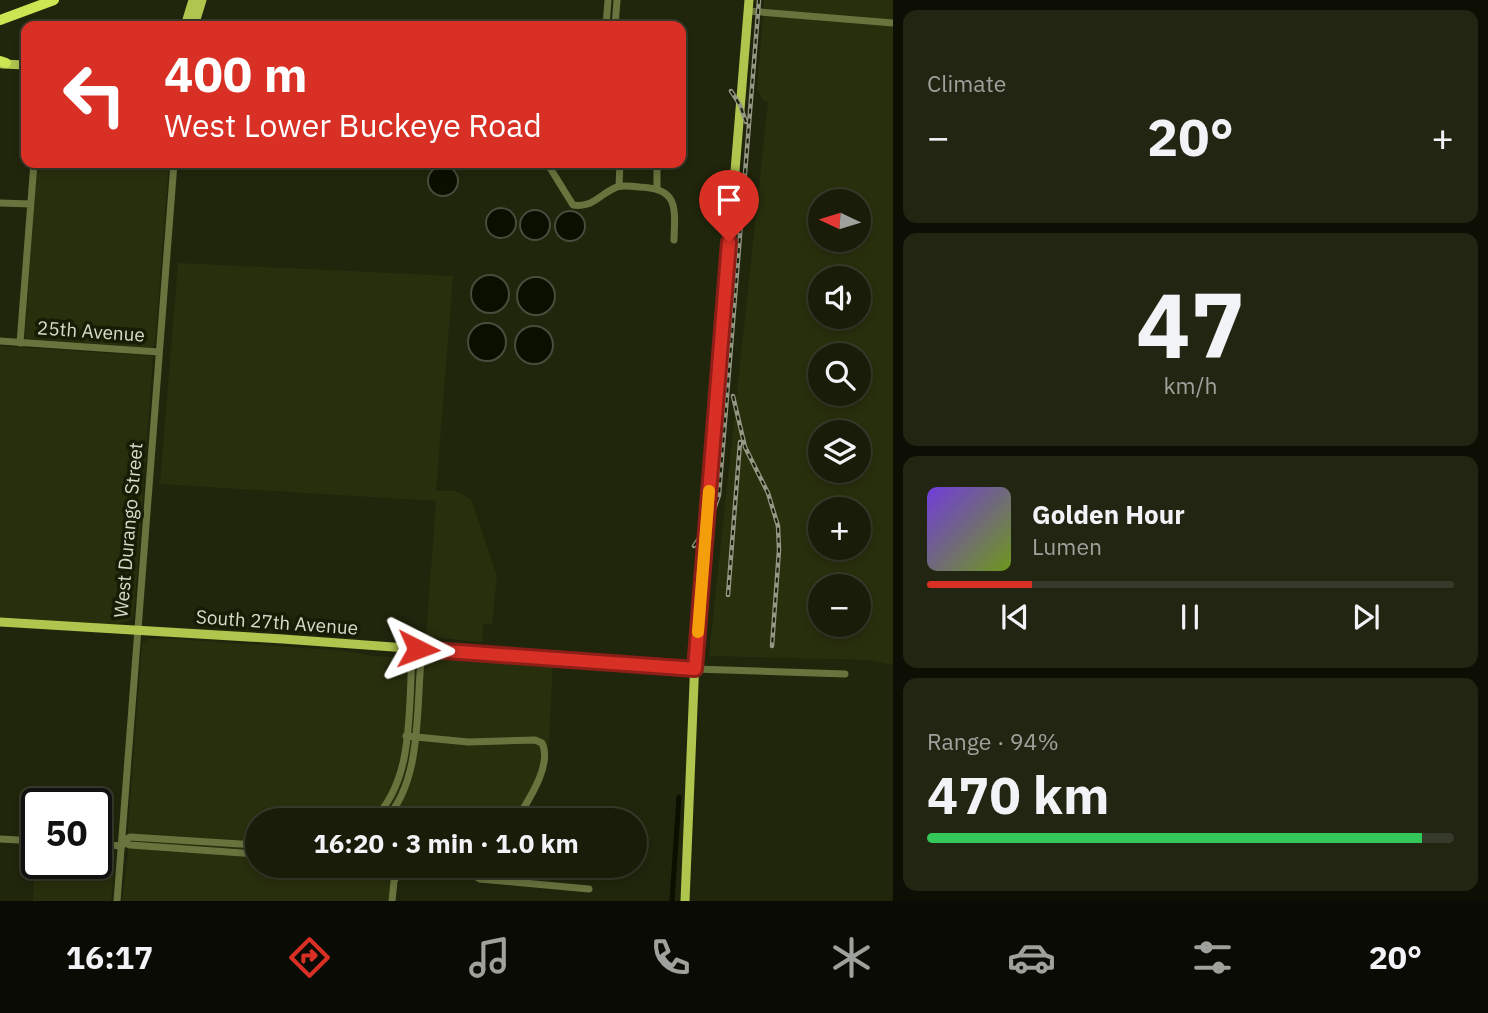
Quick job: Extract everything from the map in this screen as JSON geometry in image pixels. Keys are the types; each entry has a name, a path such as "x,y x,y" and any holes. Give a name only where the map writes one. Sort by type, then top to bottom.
{"highway":[{"path":"0,20 54,0"}],"main road":[{"path":"187,21 193,0"},
{"path":"196,21 202,0"},
{"path":"685,901 695,669 749,0"},
{"path":"2,63 21,65"},
{"name":"South 27th Avenue","path":"0,622 695,669"}],"street":[{"path":"606,21 608,0"},
{"path":"615,21 617,0"},
{"path":"748,11 893,23"},
{"path":"20,343 34,168"},
{"name":"West Durango Street","path":"117,901 174,168"},
{"path":"552,168 573,205 586,207 619,186 657,187 669,197 675,210 674,240"},
{"path":"619,186 620,168"},
{"path":"657,168 657,187"},
{"path":"0,203 31,204"},
{"name":"25th Avenue","path":"0,341 159,352"},
{"path":"390,808 410,737 421,661 418,649"},
{"name":"South 27th Avenue","path":"695,669 845,674"},
{"path":"410,737 468,742 535,740 542,743 545,750 538,782 523,808"},
{"path":"122,844 132,837 245,844"},
{"path":"0,839 21,840"},
{"path":"112,844 245,853"},
{"path":"392,901 396,878"},
{"path":"480,879 589,889"}],"shaded area":[{"path":"764,0 893,0 893,665 870,660 709,656 768,102 763,100 757,89"},
{"path":"37,168 169,168 155,344 152,348 25,338"},
{"path":"435,168 451,168 457,175 457,187 449,195 437,195 429,187 429,175"},
{"path":"501,208 512,212 516,223 512,234 501,238 490,234 486,223 490,212"},
{"path":"535,210 546,214 550,225 546,236 535,240 524,236 520,225 524,214"},
{"path":"570,211 581,215 585,226 581,237 570,241 559,237 555,226 559,215"},
{"path":"178,263 453,276 436,491 455,491 471,499 497,576 492,624 483,624 482,642 426,637 436,501 160,484"},
{"path":"490,275 503,281 509,294 503,307 490,313 477,307 471,294 477,281"},
{"path":"536,277 549,283 555,296 549,309 536,315 523,309 517,296 523,283"},
{"path":"487,323 500,329 506,342 500,355 487,361 474,355 468,342 474,329"},
{"path":"534,326 548,331 553,345 548,359 534,364 520,359 515,345 520,331"},
{"path":"0,346 153,356 134,615 130,621 113,625 0,619"},
{"path":"148,639 175,639 345,651 373,656 424,659 434,655 553,664 548,756 543,778 528,808 245,808 245,878 392,878 388,901 122,901 128,855 142,644"},
{"path":"112,850 115,852 111,901 33,901 34,879 112,879"}],"waterway":[{"path":"672,901 679,797"}],"railway":[{"path":"694,546 709,524 719,495 759,0"},
{"path":"731,91 746,122"},
{"path":"733,396 745,447 768,493 778,526 779,550 772,646"},
{"path":"728,595 740,442"}],"slow traffic":[{"path":"698,632 709,491"}],"route":[{"path":"418,649 695,669 729,242"}]}
